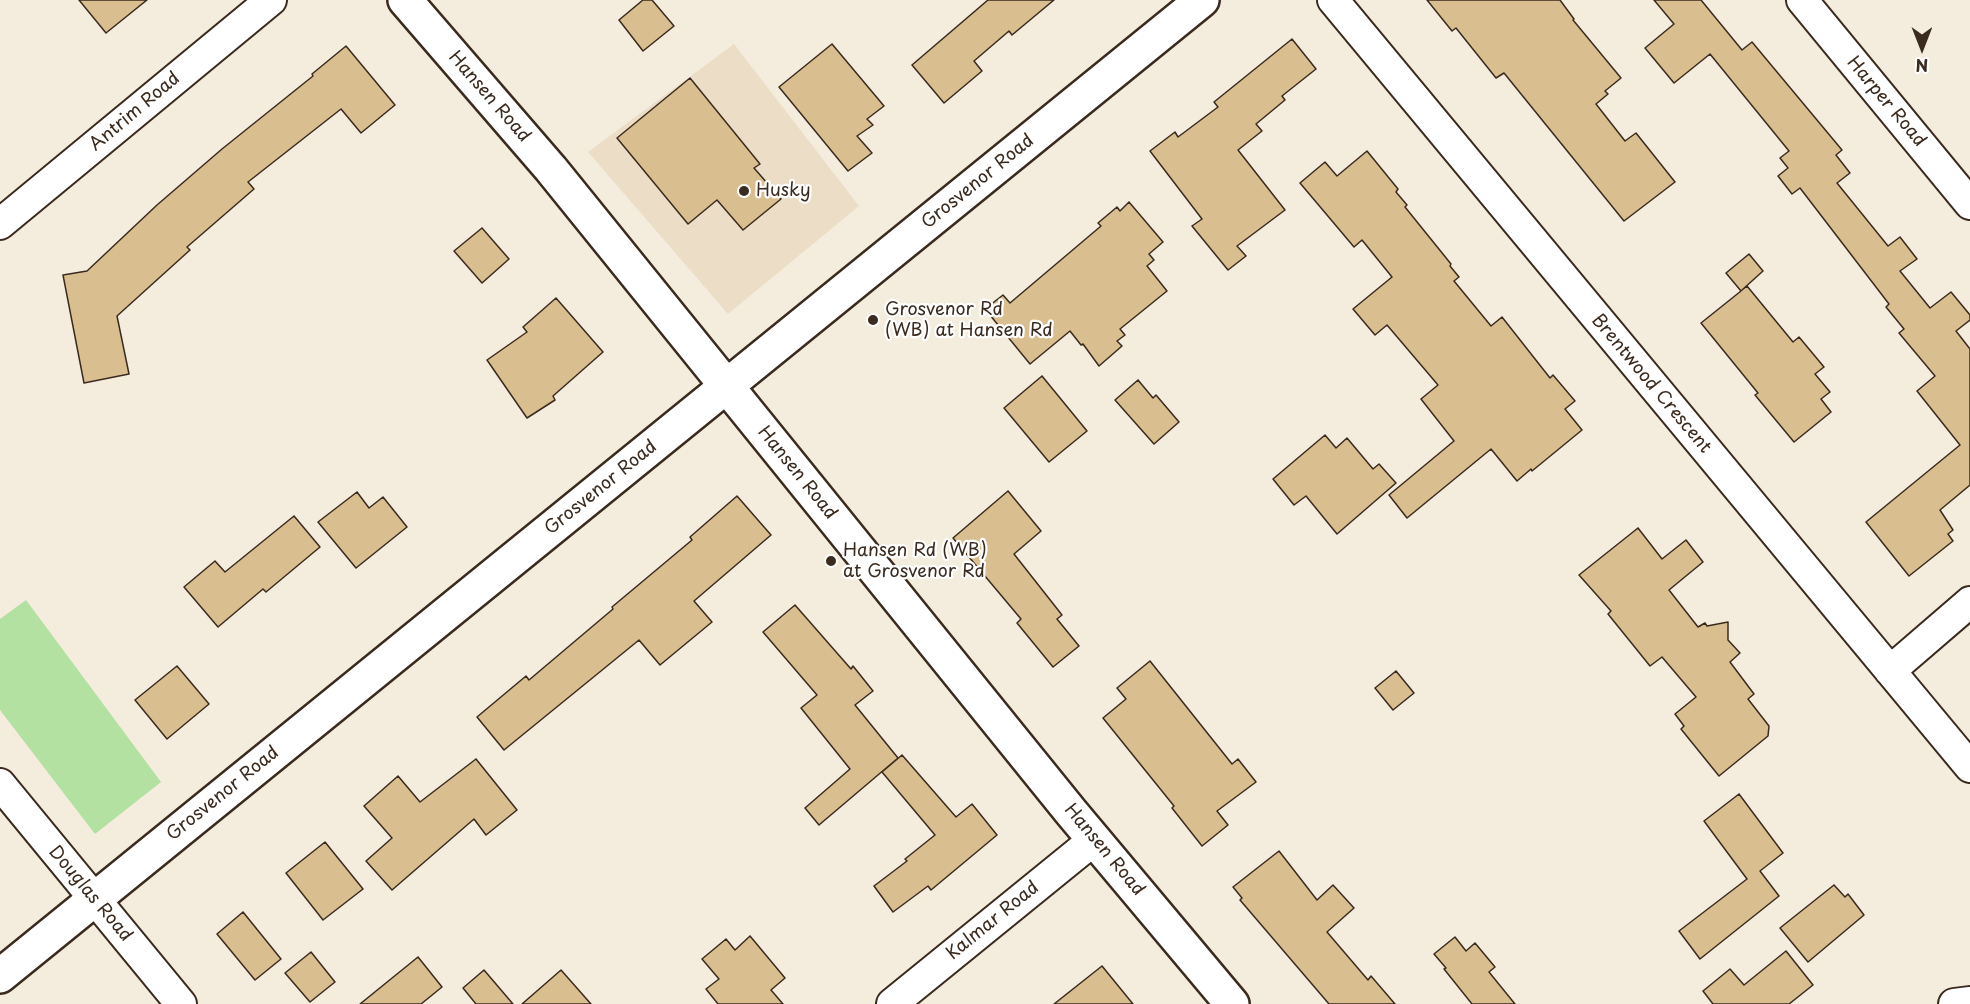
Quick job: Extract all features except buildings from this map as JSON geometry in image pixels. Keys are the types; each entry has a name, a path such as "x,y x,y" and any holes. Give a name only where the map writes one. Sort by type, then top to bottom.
{"street":[{"name":"Antrim Road","path":"0,224 271,0"},
{"name":"Hansen Road","path":"405,0 551,169 1071,812 1232,1004"},
{"name":"Grosvenor Road","path":"0,976 1202,0"},
{"name":"Brentwood Crescent","path":"1333,0 1970,767"},
{"name":"Harper Road","path":"1802,0 1970,204"},
{"path":"1890,671 1970,602"},
{"name":"Douglas Road","path":"0,784 181,1004"},
{"name":"Kalmar Road","path":"892,1004 1095,839"}],"shaded area":[{"path":"734,44 859,206 728,314 588,152"}],"green space":[{"path":"26,600 161,782 95,834 0,710 0,619"}],"place":[{"name":"Husky","path":"744,191"},
{"name":"Grosvenor Rd (WB) at Hansen Rd","path":"873,320"},
{"name":"Hansen Rd (WB) at Grosvenor Rd","path":"831,561"}]}
